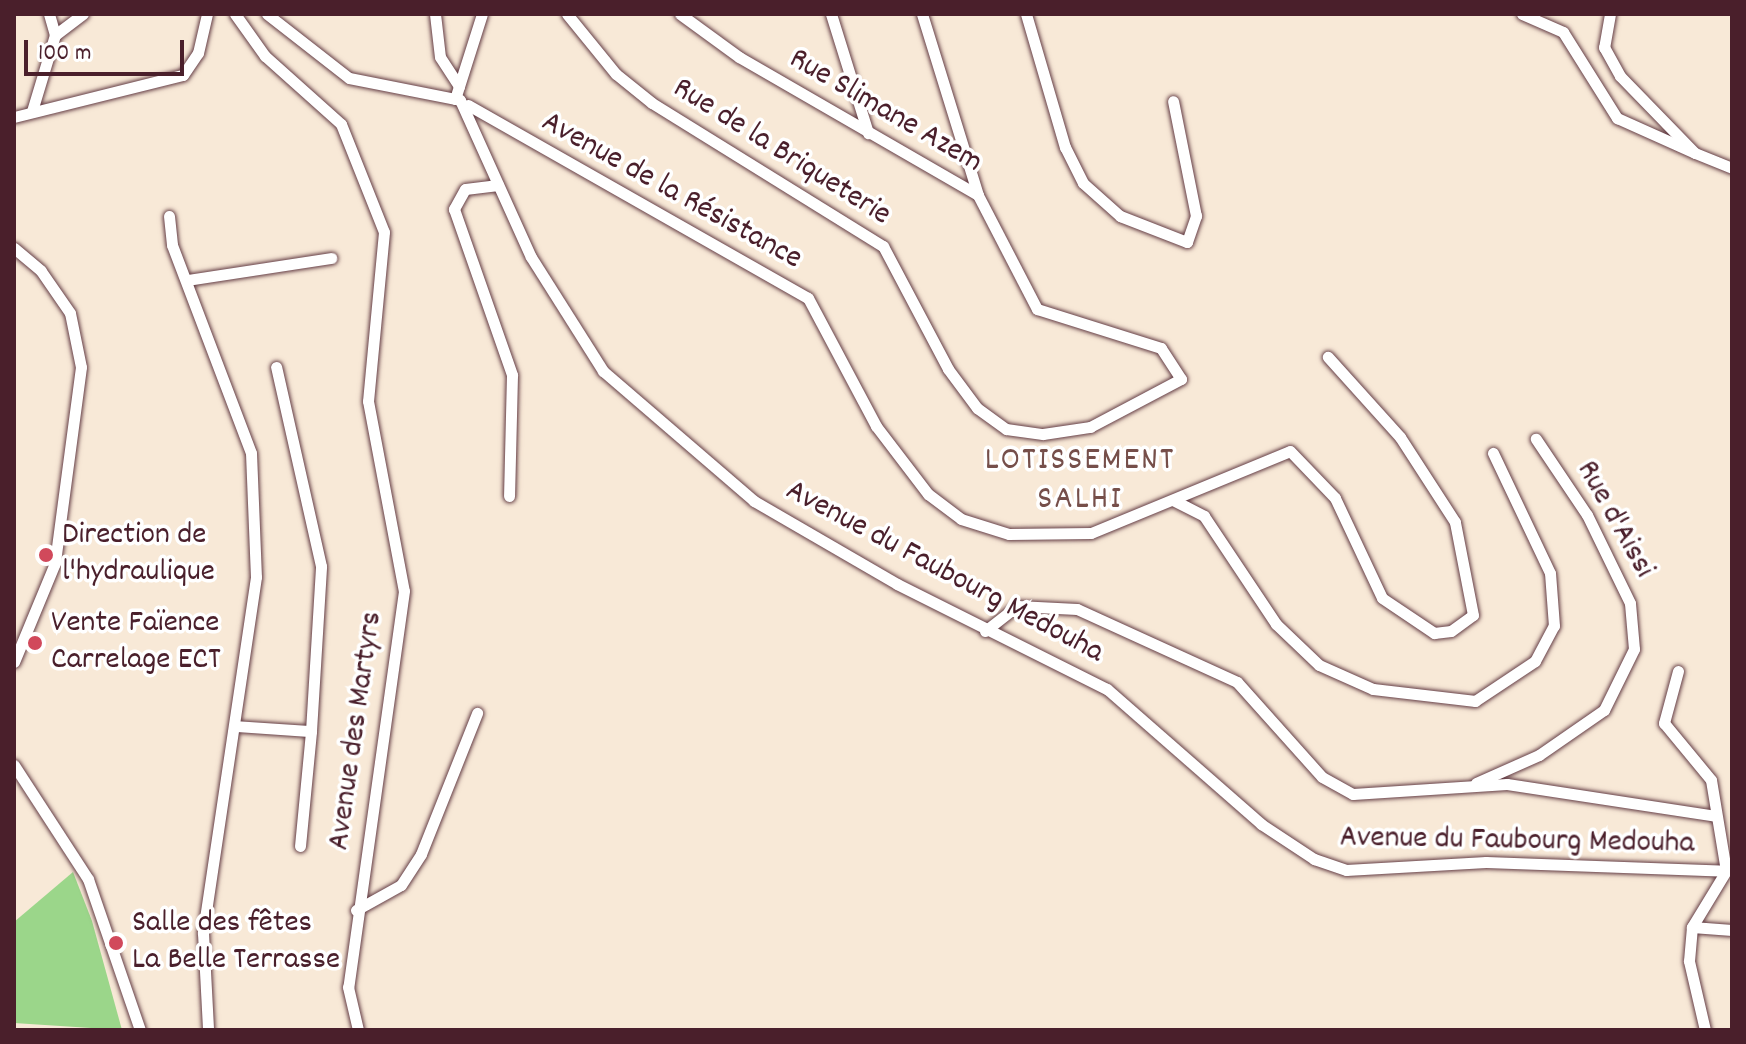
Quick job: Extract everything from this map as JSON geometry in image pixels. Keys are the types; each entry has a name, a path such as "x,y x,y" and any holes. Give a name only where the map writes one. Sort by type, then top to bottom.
{"street":[{"path":"49,14 55,35"},
{"path":"20,113 55,35 83,14"},
{"path":"20,113 183,75 198,53 207,14"},
{"name":"Avenue des Martyrs","path":"235,14 265,56 341,124 384,232 368,413 404,591 393,702 356,910 348,987 358,1030"},
{"path":"267,14 349,78 457,100 481,15"},
{"path":"435,14 437,46 459,86"},
{"name":"Rue de la Briqueterie","path":"567,14 616,74 652,103 883,246 948,369 999,425 1019,434 1090,427 1181,379"},
{"name":"Rue Slimane Azem","path":"680,14 868,133 978,195 1037,309 1161,348 1181,379"},
{"path":"831,14 868,133"},
{"path":"922,14 978,195"},
{"path":"1026,14 1065,147 1083,183 1120,216 1187,242 1196,216 1173,101"},
{"path":"1522,14 1563,32 1617,118 1732,168"},
{"path":"1610,14 1609,61 1695,153"},
{"name":"Avenue du Faubourg Medouha","path":"457,100 498,185 578,335 626,393 796,530 985,631 1107,689 1261,824 1330,867 1486,862 1726,871"},
{"name":"Avenue de la Résistance","path":"457,100 808,298 876,426 928,494 961,519 1009,534 1074,535 1173,500 1290,451 1335,498 1382,598 1434,633 1462,626 1473,615 1473,599 1455,522 1400,437 1328,357"},
{"path":"498,185 465,189 454,209 512,375 509,496"},
{"path":"169,216 187,280 251,453 256,577 203,933 208,1030"},
{"path":"14,248 64,302 81,367 55,563 14,662"},
{"path":"187,280 331,258"},
{"path":"276,367 321,566 300,846"},
{"name":"Rue d'Aissi","path":"1472,785 1584,727 1620,689 1634,649 1630,603 1587,515 1536,439"},
{"path":"1173,500 1204,516 1276,624 1319,665 1373,689 1475,701 1535,661 1554,626 1550,573 1493,453"},
{"path":"985,631 1026,604 1077,609 1237,682 1337,789 1368,794 1472,785 1716,816"},
{"path":"1678,671 1664,723 1711,780 1726,871 1692,927 1689,961 1705,1030"},
{"path":"356,910 401,885 421,854 477,713"},
{"path":"235,726 311,731"},
{"path":"14,765 88,879 140,1030"},
{"path":"1692,927 1732,930"}],"green space":[{"path":"73,872 92,921 122,1030 14,1023 14,922"}],"place":[{"name":"Direction de l'hydraulique","path":"46,555"},
{"name":"Vente Faïence Carrelage ECT","path":"35,643"},
{"name":"Salle des fêtes La Belle Terrasse","path":"116,943"}],"district":[{"name":"LOTISSEMENT SALHI","path":"1080,480"}]}
